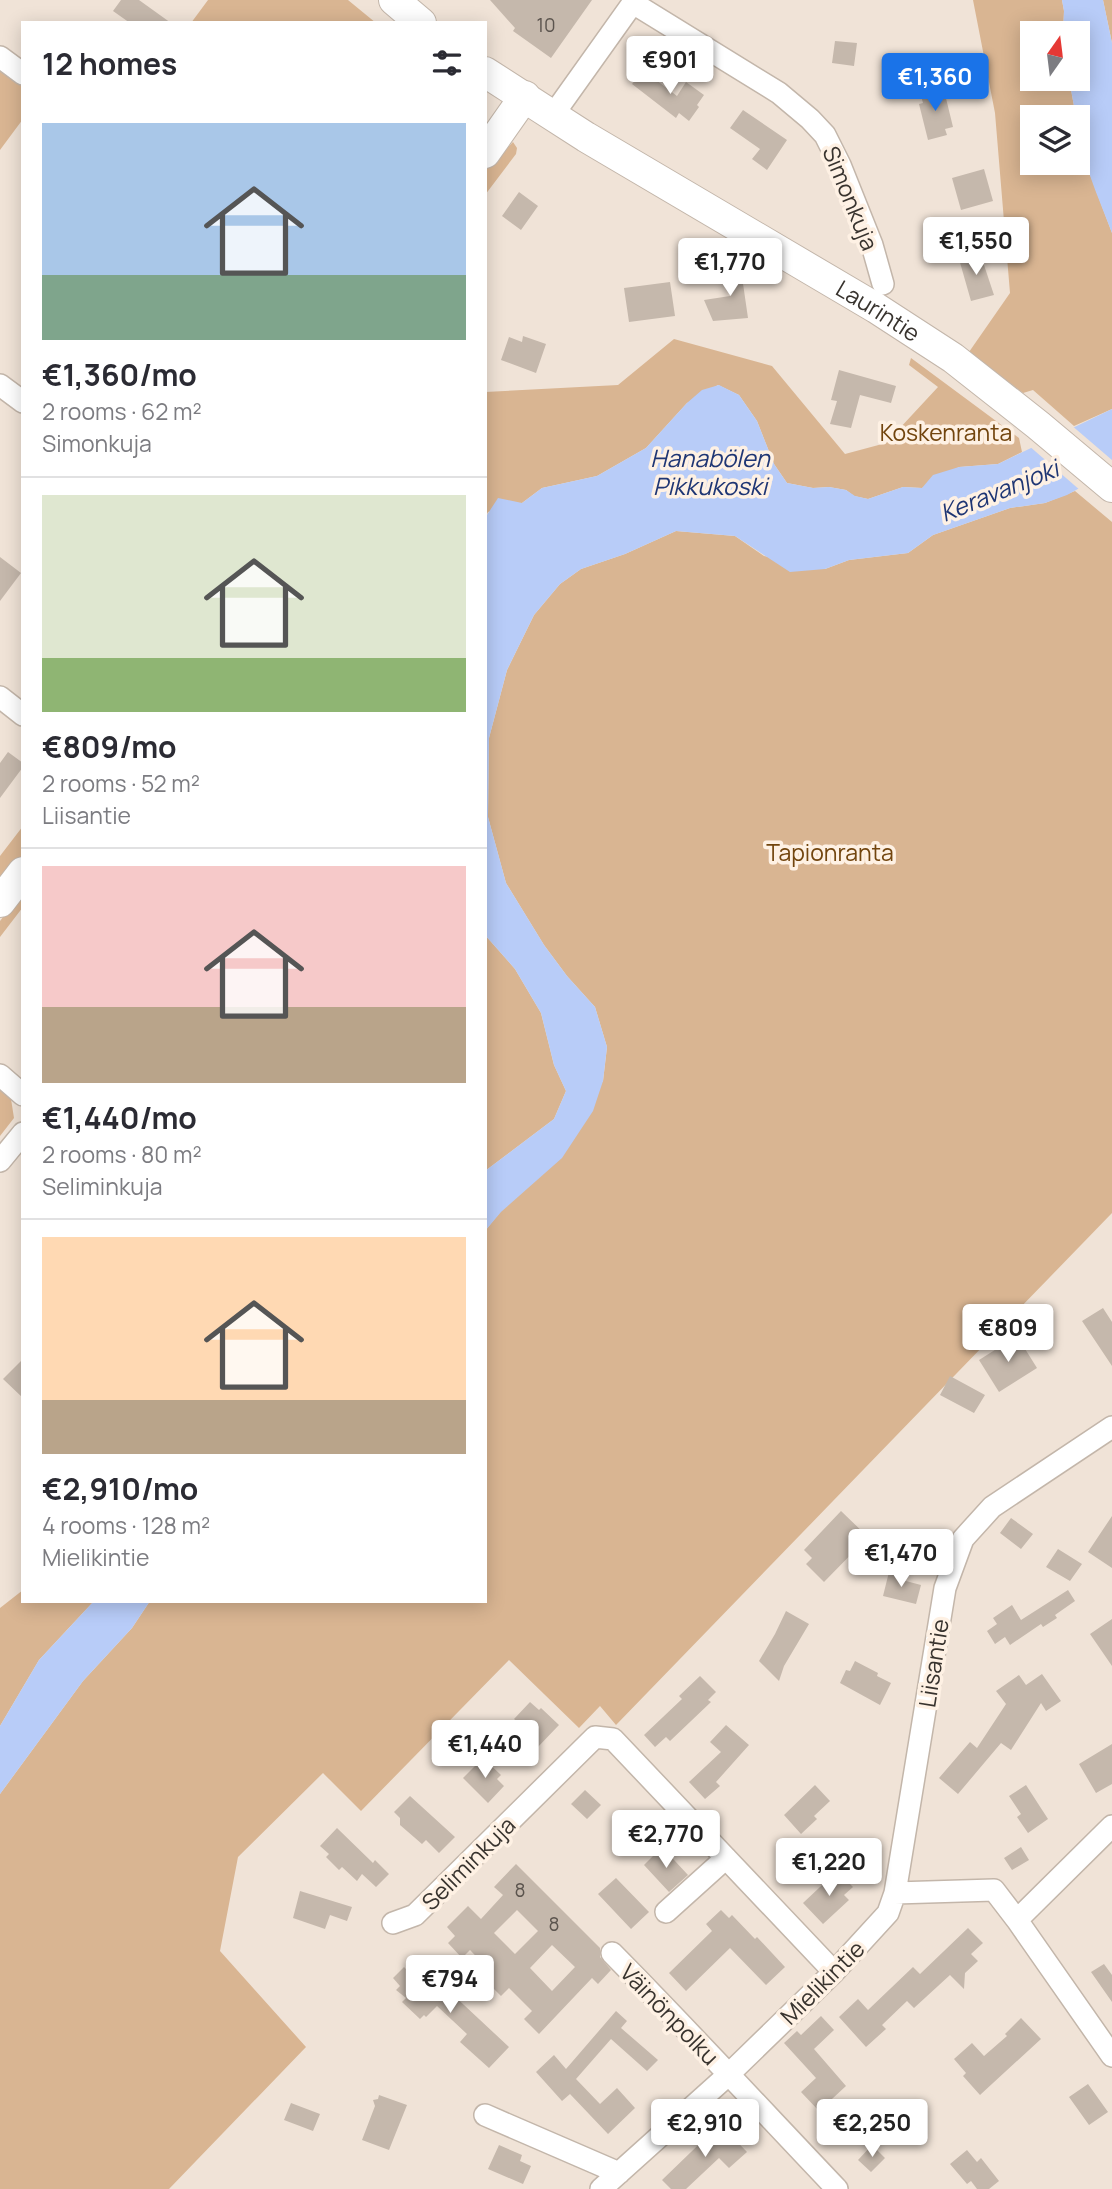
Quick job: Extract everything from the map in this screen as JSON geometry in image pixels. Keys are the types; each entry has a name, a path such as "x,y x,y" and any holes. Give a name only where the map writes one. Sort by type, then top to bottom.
{"street":[{"path":"394,0 419,21"},
{"path":"552,115 634,2"},
{"name":"Simonkuja","path":"634,2 779,93 825,135 872,245 883,284"},
{"path":"0,57 21,73"},
{"name":"Laurintie","path":"487,73 552,115 876,308 953,358 1112,487"},
{"path":"487,150 525,96"},
{"path":"0,385 21,401"},
{"path":"0,697 21,713"},
{"path":"0,902 21,875"},
{"path":"0,1075 21,1093"},
{"path":"0,1161 21,1135"},
{"name":"Liisantie","path":"895,1893 945,1588 963,1539 992,1507 1112,1427"},
{"name":"Seliminkuja","path":"393,1923 415,1915 595,1737 614,1739 834,1972"},
{"path":"1017,1920 1112,1826"},
{"path":"666,1912 726,1858"},
{"path":"895,1893 994,1890 1112,2056"},
{"name":"Mielikintie","path":"601,2189 727,2075 834,1972 888,1913 895,1893"},
{"name":"Väinönpolku","path":"612,1953 837,2189"},
{"path":"485,2115 618,2173"}],"green space":[{"path":"208,0 348,0 374,21 192,21"},
{"path":"973,0 1062,0 1064,21 1020,21 1020,91 1071,91 1074,105 1020,105 1020,175 1090,174 1112,233 1112,409 1074,426 1033,390 1023,393 969,352 1010,293 995,113"},
{"path":"1103,0 1112,0 1112,43"},
{"path":"0,70 21,86 21,122 0,150"},
{"path":"513,142 517,148 516,154 487,192 487,169"},
{"name":"Koskenranta","path":"674,339 772,366 845,454 886,443 938,387 909,365 911,358 1019,438 1022,452 998,464 959,467 922,488 903,487 868,499 854,496 846,490 787,483 774,464 757,421 739,395 718,385 687,403 646,448 597,476 542,488 522,503 487,514 487,392 618,385"},
{"name":"Tapionranta","path":"1075,491 1112,522 1112,1213 616,1725 600,1706 579,1728 509,1660 361,1811 323,1773 238,1857 220,1951 306,2047 169,2189 0,2189 0,1794 83,1681 132,1628 149,1603 487,1603 487,1228 603,1081 607,1047 595,1007 544,945 506,883 488,817 489,738 507,670 534,615 560,584 581,569 625,554 676,531 735,536 764,556 825,569 849,560 908,553 933,535 1010,508 1045,503"},
{"path":"21,829 21,861 0,888 0,856"},
{"path":"21,894 21,910 0,937 0,921"},
{"path":"487,937 515,969 541,1013 554,1065 566,1091 554,1119 487,1169"},
{"path":"0,1089 11,1099 14,1118 0,1136"},
{"path":"21,1592 21,1603 92,1603 39,1660 0,1726 0,1608"}],"water":[{"path":"1062,0 1103,0 1112,43 1112,233 1090,175 1090,105 1074,105 1071,91 1090,91 1090,21 1064,21"},
{"path":"719,385 739,395 757,421 774,464 787,483 846,490 855,496 868,499 903,487 922,488 933,475 959,467 998,464 1112,409 1112,470 1067,495 1045,503 1010,508 933,535 908,553 849,560 825,569 790,572 735,536 676,531 625,554 581,569 560,584 534,615 507,670 489,738 488,817 506,883 544,945 595,1007 607,1047 603,1081 593,1111 562,1158 501,1212 487,1229 487,1169 554,1119 566,1091 554,1065 541,1013 515,969 487,937 487,515 498,498 522,503 542,488 597,476 646,448 702,390"},
{"path":"92,1603 149,1603 132,1628 83,1681 0,1794 0,1726 39,1660"}],"pier":[{"path":"1070,424 1112,460 1112,474 1081,491 1028,445"}],"building":[{"path":"121,0 139,0 168,21 127,21 113,11"},
{"path":"490,0 592,0 551,58 513,31 515,28"},
{"path":"835,41 857,43 854,66 832,63"},
{"path":"643,70 677,96 686,82 704,95 689,121 679,113 676,118 632,84"},
{"path":"943,86 953,127 945,129 947,135 928,140 919,104 923,103 920,92"},
{"path":"743,110 787,140 767,170 752,159 760,149 730,128"},
{"path":"984,169 993,201 961,210 952,178"},
{"path":"519,192 538,206 521,230 502,216"},
{"path":"980,253 994,295 971,301 959,259"},
{"path":"740,263 748,318 713,321 704,300 730,296 727,264"},
{"path":"670,282 675,316 629,322 624,288"},
{"path":"523,336 546,344 536,373 501,360 509,337 522,342"},
{"path":"839,370 896,386 891,403 860,395 851,428 830,424 837,401 831,400"},
{"path":"0,557 21,573 0,601"},
{"path":"8,752 21,762 21,770 0,798 0,763"},
{"path":"1103,1308 1112,1322 1112,1366 1082,1321"},
{"path":"1017,1336 1037,1368 999,1392 979,1360"},
{"path":"21,1361 21,1396 3,1379"},
{"path":"950,1376 985,1395 974,1413 940,1395"},
{"path":"841,1511 868,1537 824,1582 806,1564 812,1558 804,1550"},
{"path":"1112,1516 1112,1568 1088,1552"},
{"path":"1011,1518 1033,1534 1021,1549 1000,1533"},
{"path":"1058,1549 1082,1564 1070,1581 1046,1567"},
{"path":"889,1572 903,1575 902,1580 921,1585 916,1604 883,1596"},
{"path":"1068,1590 1075,1601 1055,1615 1057,1618 1043,1627 1041,1624 1010,1645 1005,1637 995,1644 987,1631 997,1624 993,1618 1012,1605 1021,1620"},
{"path":"786,1611 809,1624 784,1666 779,1681 759,1661"},
{"path":"1112,1619 1112,1666 1090,1634"},
{"path":"855,1661 891,1683 880,1705 840,1683 846,1670 850,1671"},
{"path":"1042,1674 1061,1701 1046,1711 1041,1703 1011,1750 1001,1743 958,1794 939,1778 970,1742 977,1748 1006,1704 996,1691 1019,1675 1026,1685"},
{"path":"700,1676 716,1692 708,1700 711,1702 670,1741 666,1737 655,1747 644,1735 682,1699 679,1696"},
{"path":"530,1702 539,1710 541,1708 559,1725 536,1749 514,1728 519,1723 514,1719"},
{"path":"726,1725 749,1745 716,1782 720,1786 705,1799 689,1782 721,1752 710,1742"},
{"path":"1112,1744 1112,1784 1096,1793 1079,1764"},
{"path":"483,1758 501,1775 497,1779 504,1786 488,1803 463,1778"},
{"path":"815,1785 830,1801 814,1816 817,1819 801,1834 784,1815"},
{"path":"1026,1785 1048,1819 1028,1833 1017,1817 1021,1814 1009,1796"},
{"path":"585,1790 601,1805 587,1819 571,1804"},
{"path":"410,1796 455,1837 439,1853 426,1840 422,1844 400,1825 400,1818 394,1812"},
{"path":"337,1828 373,1863 375,1860 389,1874 376,1887 362,1874 357,1881 342,1867 339,1870 326,1857 329,1854 320,1846"},
{"path":"662,1847 688,1875 669,1892 644,1865"},
{"path":"1021,1847 1029,1860 1012,1870 1004,1858"},
{"path":"516,1864 600,1948 600,1957 611,1970 598,1984 592,1978 539,2034 524,2019 532,2011 509,1988 501,1996 486,1981 493,1974 470,1950 462,1958 448,1943 455,1936 447,1927 468,1906 481,1919 503,1895 494,1887","holes":["517,1910 538,1931 515,1954 494,1933","552,1945 575,1967 552,1991 530,1968"]},
{"path":"837,1871 853,1887 844,1895 849,1900 823,1924 803,1903"},
{"path":"616,1878 649,1912 631,1929 598,1894"},
{"path":"300,1891 352,1907 347,1921 330,1915 325,1929 293,1918"},
{"path":"721,1910 729,1918 732,1915 755,1939 757,1937 785,1967 766,1985 730,1948 686,1991 669,1973 712,1931 706,1924"},
{"path":"968,1928 983,1943 971,1954 978,1961 965,1973 964,1989 950,1975 914,2008 907,2001 882,2025 886,2029 866,2047 839,2017 858,1999 868,2010 913,1967 920,1974"},
{"path":"1104,1964 1112,1975 1112,2002 1091,1972"},
{"path":"404,1967 411,1974 415,1970 444,1997 449,1991 509,2047 489,2068 460,2042 467,2034 437,2006 420,2019 402,2002 406,1998 396,1990 400,1986 393,1978"},
{"path":"616,2011 627,2021 621,2028 658,2060 647,2071 611,2039 576,2079 600,2104 617,2088 635,2108 608,2134 570,2094 562,2101 536,2072 554,2055 566,2069"},
{"path":"821,2016 834,2030 814,2049 846,2086 819,2111 801,2092 816,2078 784,2043 797,2031 801,2035"},
{"path":"1021,2018 1041,2039 980,2095 963,2076 966,2073 954,2059 972,2043 984,2056 1007,2036 1005,2034"},
{"path":"1088,2084 1108,2112 1089,2125 1069,2097"},
{"path":"379,2095 407,2105 389,2150 362,2140 375,2106 373,2100 378,2099"},
{"path":"291,2103 320,2114 313,2131 284,2120"},
{"path":"720,2124 747,2152 729,2168 719,2158 686,2189 671,2189 662,2180"},
{"path":"499,2145 522,2155 520,2161 531,2166 523,2184 488,2169"},
{"path":"872,2145 885,2158 871,2172 858,2160"},
{"path":"967,2150 977,2162 981,2158 999,2181 989,2189 977,2189 971,2181 967,2184 950,2164"}],"water label":[{"name":"Hanabölen Pikkukoski","path":"710,471"},
{"name":"Keravanjoki","path":"999,490"}]}
